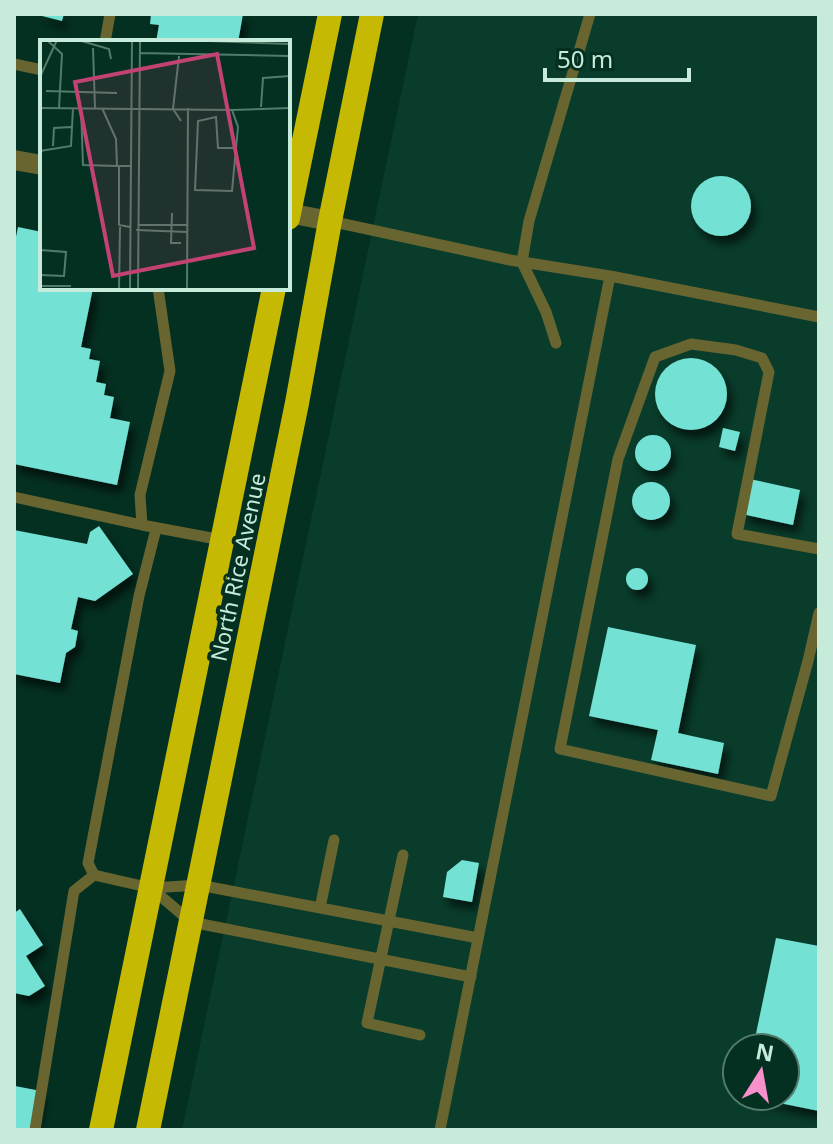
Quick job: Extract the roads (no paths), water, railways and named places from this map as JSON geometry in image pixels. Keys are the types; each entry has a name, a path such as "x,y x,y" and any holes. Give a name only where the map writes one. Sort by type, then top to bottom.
{"highway":[{"path":"290,205 330,14"},
{"name":"North Rice Avenue","path":"148,1130 297,403 372,14"},
{"name":"North Rice Avenue","path":"101,1130 274,290"}],"street":[{"path":"14,160 40,165"},
{"path":"290,215 330,221"}],"lane":[{"path":"105,40 110,14"},
{"path":"556,343 546,312 522,262 529,221 590,14"},
{"path":"14,64 40,70"},
{"path":"330,221 522,262 819,317"},
{"path":"440,1130 610,276"},
{"path":"142,525 140,495 170,371 158,290"},
{"path":"819,549 737,534 769,372 762,358 736,350 691,344 655,357 618,459 560,749 771,796 819,613"},
{"path":"14,497 156,529 222,540"},
{"path":"94,875 88,863 139,596 156,529"},
{"path":"320,908 334,840"},
{"path":"403,855 367,1023 420,1035"},
{"path":"94,875 151,888 199,885 478,938"},
{"path":"35,1130 74,891 94,875"},
{"path":"151,888 191,922 471,977"}]}
